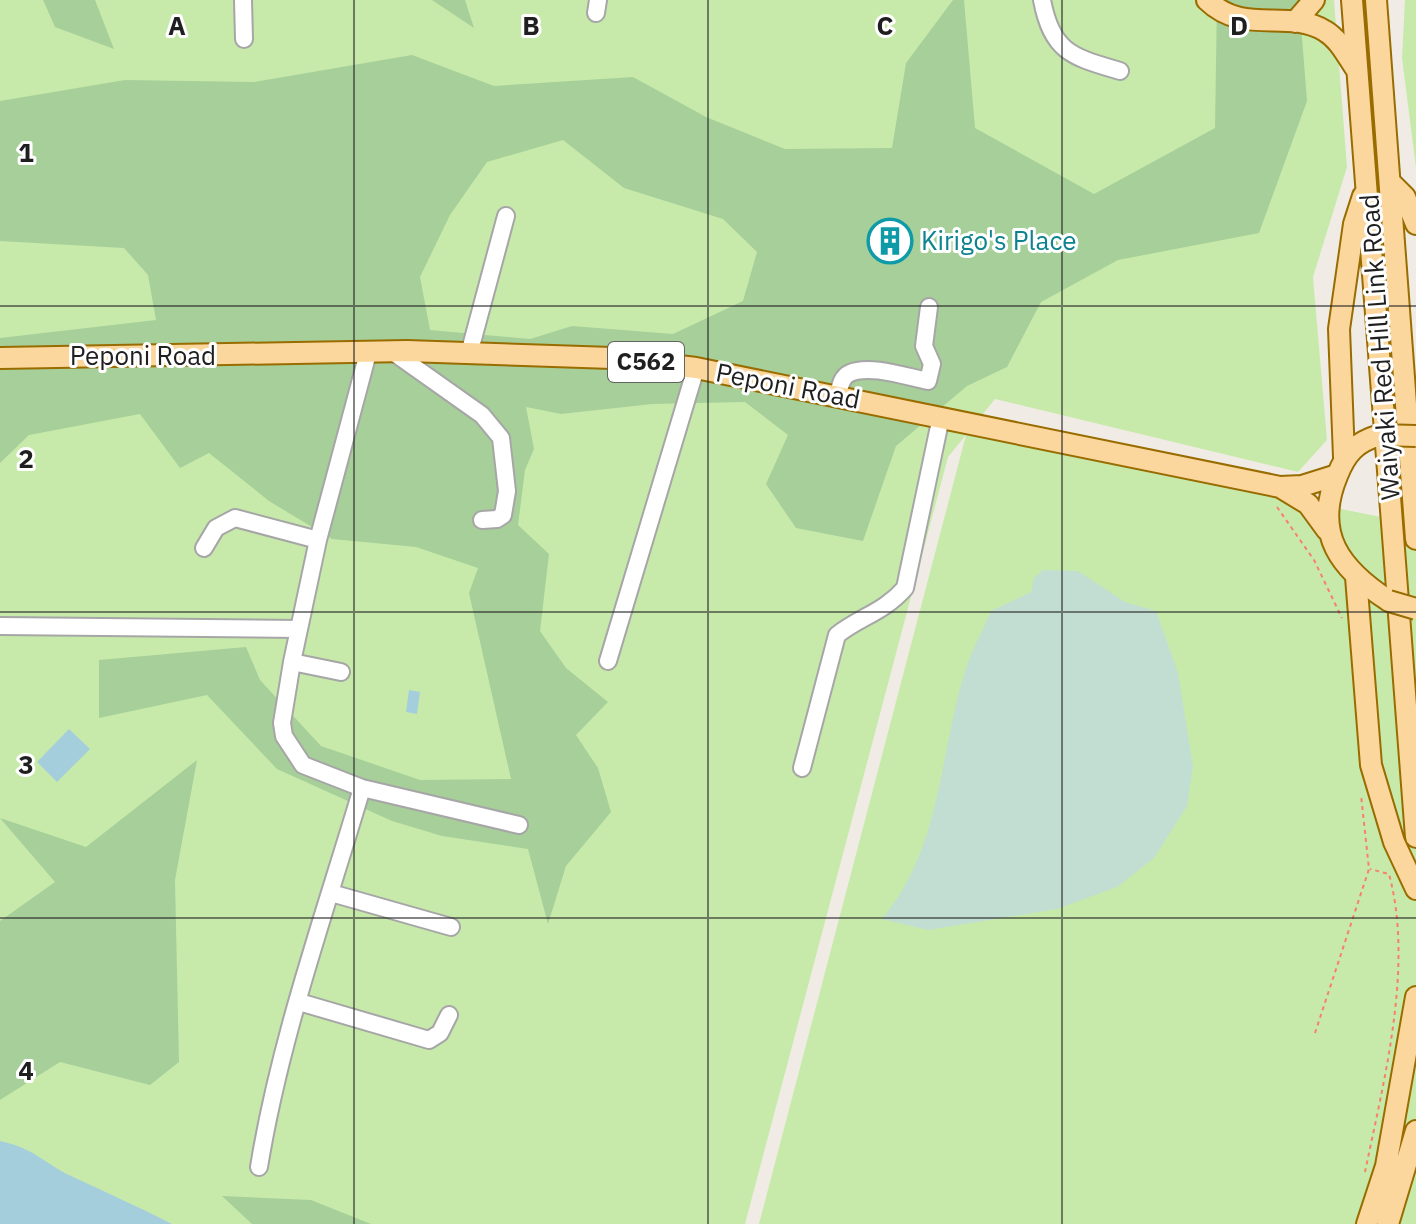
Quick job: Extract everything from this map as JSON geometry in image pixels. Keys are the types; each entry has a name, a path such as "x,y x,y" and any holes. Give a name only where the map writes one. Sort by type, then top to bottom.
{"main road":[{"path":"1207,0 1222,14 1244,21 1295,22 1330,35 1358,71"},
{"path":"1295,22 1314,0"},
{"name":"Waiyaki Red Hill Link Road","path":"1352,0 1416,837"},
{"name":"Waiyaki Red Hill Link Road","path":"1376,0 1416,539"},
{"path":"1378,34 1385,0"},
{"path":"1327,530 1328,503 1341,466 1339,329 1354,224 1367,180"},
{"path":"1390,182 1405,197 1416,224"},
{"name":"Peponi Road","path":"0,358 393,352 612,358 696,368 941,417 1308,504 1356,577"},
{"name":"Peponi Road","path":"1278,496 1341,466 1356,444 1380,435 1416,436"},
{"path":"1356,577 1389,601 1416,609"},
{"path":"1356,577 1371,765 1394,842 1416,889"},
{"path":"1367,1224 1386,1166 1404,1080 1416,997"},
{"path":"1388,1224 1416,1131"}],"street":[{"path":"243,0 244,39"},
{"path":"1042,0 1047,24 1072,57 1120,71"},
{"path":"469,354 506,216"},
{"path":"838,395 841,381 849,373 866,371 933,380 932,364 924,346 929,307"},
{"path":"393,352 482,415 501,438 506,455 506,508 497,519 482,520"},
{"path":"368,353 318,540 282,723 292,753 303,765 362,788 519,825"},
{"path":"608,661 696,368"},
{"path":"802,768 837,635 850,624 888,607 905,588 941,417"},
{"path":"204,548 216,528 235,518 318,540"},
{"path":"3,626 299,629"},
{"path":"292,662 341,672"},
{"path":"259,1167 266,1125 299,1002 362,788"},
{"path":"331,893 451,927"},
{"path":"299,1002 429,1040 440,1033 449,1015"}],"path":[{"path":"1278,496 1344,622"},
{"path":"1315,1033 1369,869 1360,781"},
{"path":"1362,1184 1388,1047 1401,938 1389,874 1369,869"}],"green space":[{"path":"0,0 1334,0 1347,167 1313,277 1327,440 1298,472 995,399 967,434 1416,524 1416,1224 759,1224 966,435 948,457 745,1224 0,1224"},
{"path":"43,0 95,0 114,49 55,27"},
{"path":"432,0 465,0 474,28"},
{"path":"953,0 964,0 975,128 1094,194 1215,128 1217,0 1299,0 1307,101 1259,233 1118,260 1041,302 1007,367 967,386 896,446 863,541 796,528 766,484 788,435 745,402 652,404 561,414 526,407 534,449 525,470 518,525 549,554 540,631 566,668 608,702 576,735 598,768 611,812 566,866 548,924 528,849 442,836 392,821 277,769 207,695 99,718 99,660 246,647 260,680 321,746 420,780 511,779 469,593 478,568 416,547 332,539 269,501 209,453 180,468 140,414 29,435 0,463 0,338 156,320 148,275 124,248 0,241 0,101 125,80 254,82 412,55 494,86 633,77 706,117 785,149 892,148 906,63","holes":["563,140 624,188 723,219 757,252 743,301 673,334 572,326 530,339 430,330 420,277 450,215 487,162"]},
{"path":"1405,0 1416,0 1416,168 1402,58"},
{"path":"1043,570 1078,571 1125,602 1156,611 1178,673 1193,767 1187,806 1154,858 1117,887 1057,909 928,930 882,919 902,891 928,830 957,701 974,647 991,611 1031,592 1034,578"},
{"path":"197,760 175,880 179,1062 150,1085 60,1062 0,1100 0,921 55,882 0,818 86,847"},
{"path":"222,1196 311,1200 371,1224 252,1224"}],"water":[{"path":"409,690 420,692 417,714 406,712"},
{"path":"69,729 90,749 57,782 37,762"},
{"path":"0,1141 30,1151 61,1171 172,1224 0,1224"}],"place":[{"name":"Kirigo's Place","path":"890,241"}]}
